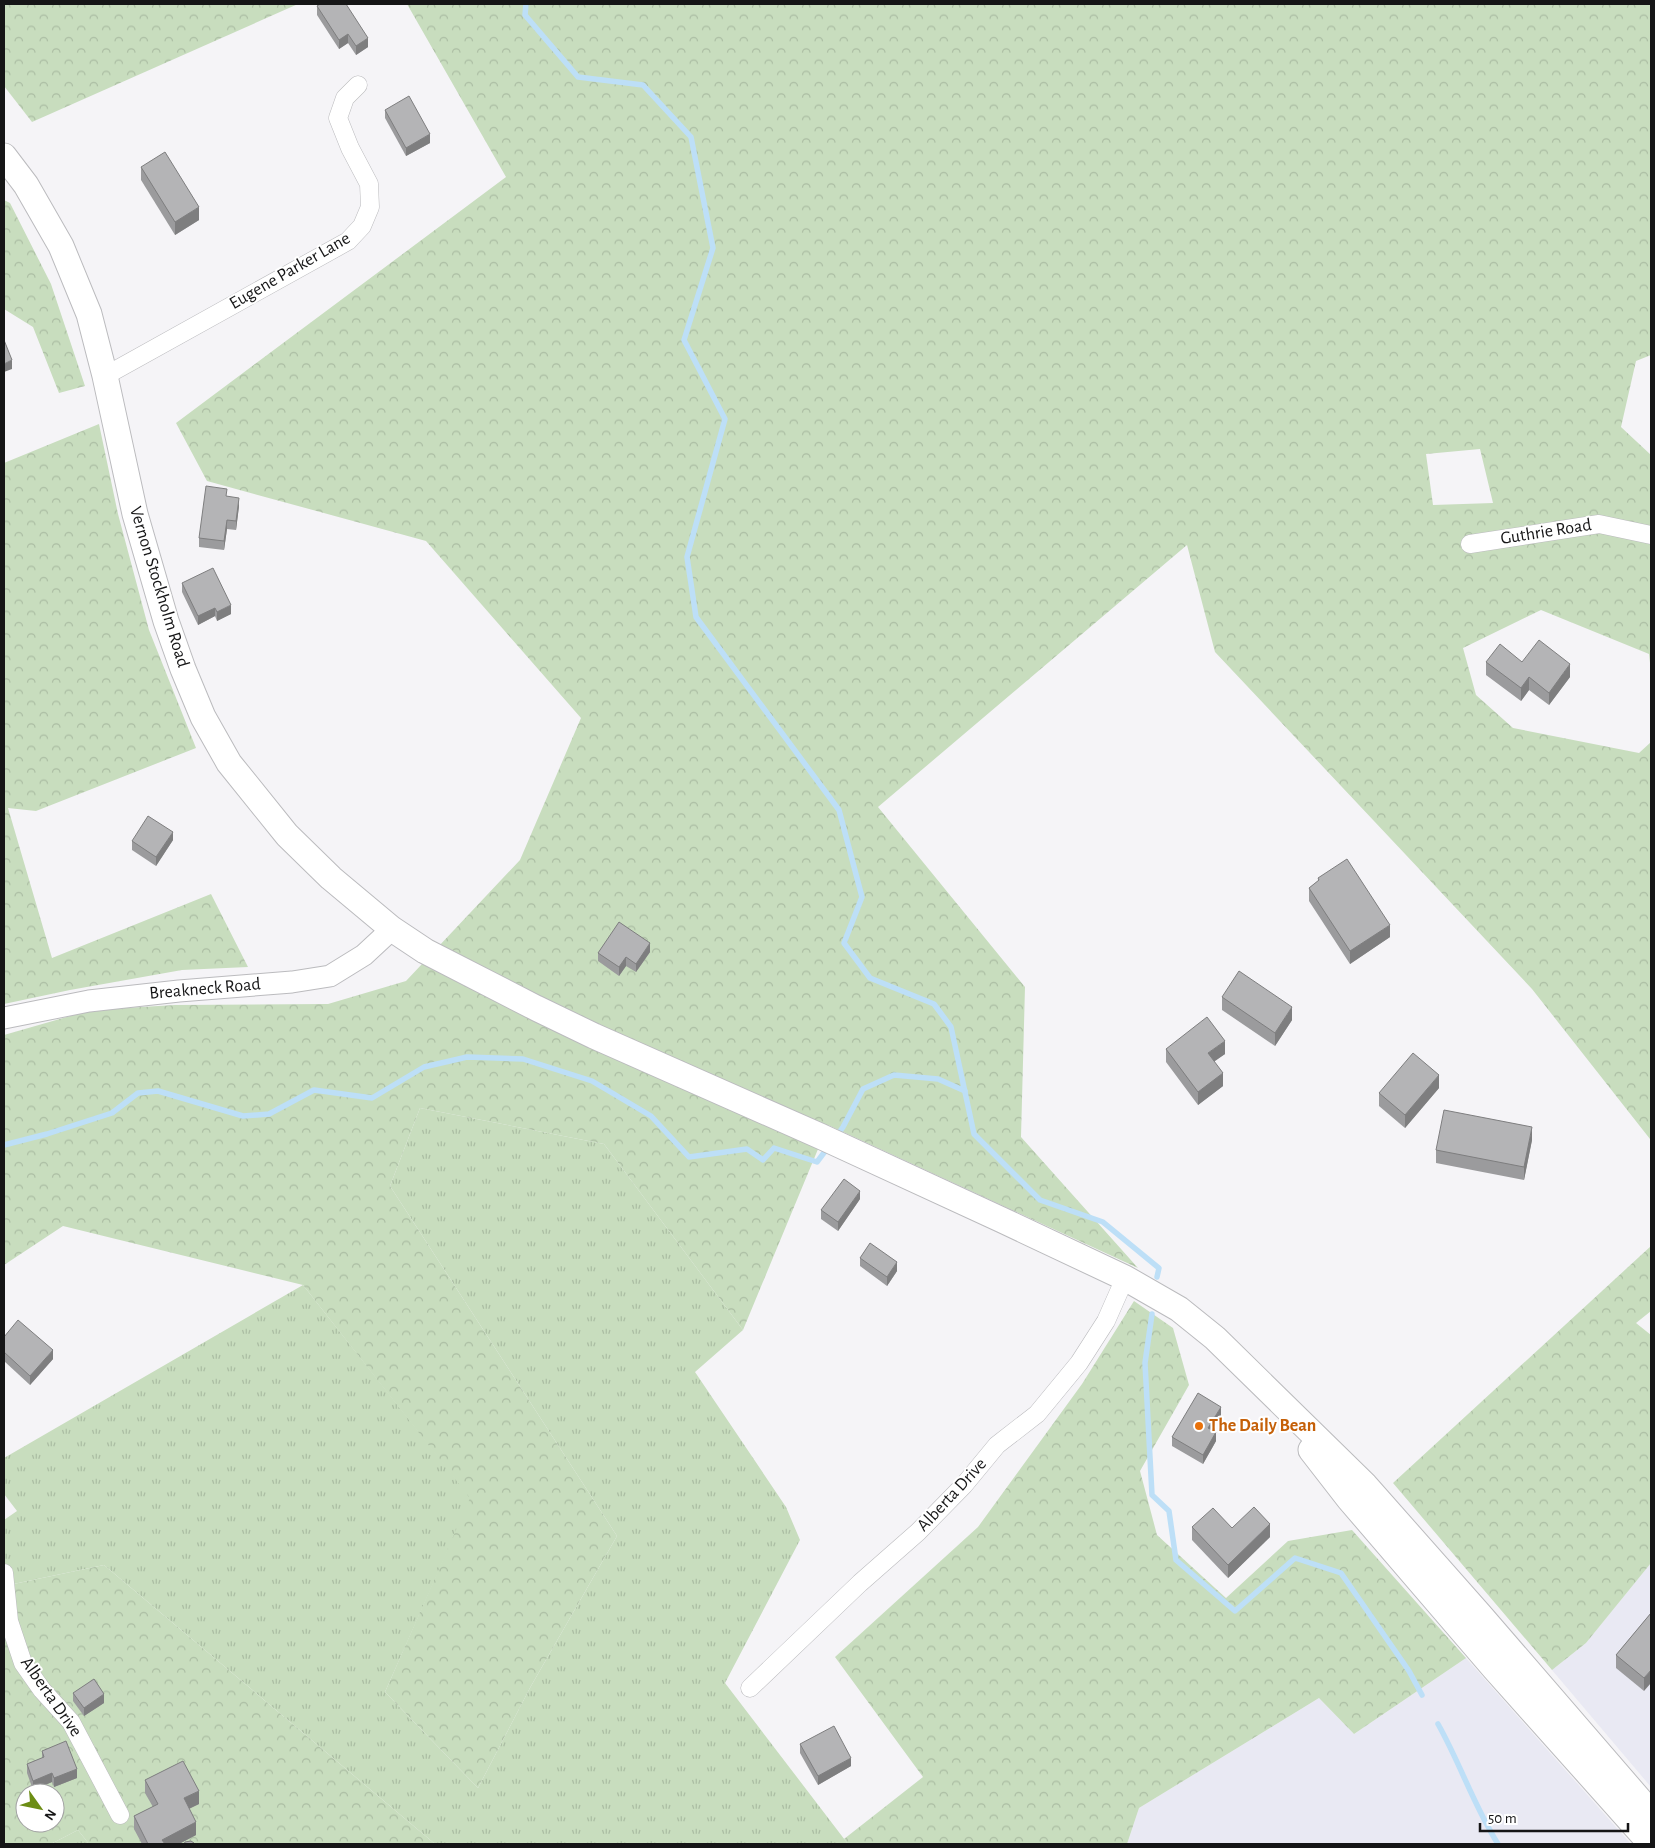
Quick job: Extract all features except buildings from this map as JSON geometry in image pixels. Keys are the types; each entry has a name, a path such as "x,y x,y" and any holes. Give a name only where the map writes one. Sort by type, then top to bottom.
{"main road":[{"name":"Vernon Stockholm Road","path":"4,156 26,185 61,246 89,314 105,376 135,514 183,669 203,717 229,763 287,835 331,878 392,928 425,951 594,1036 820,1136 1125,1278 1179,1309 1214,1338 1254,1376"},
{"path":"1254,1376 1364,1485 1480,1615 1651,1813"},
{"path":"1254,1376 1349,1499 1494,1668 1651,1844"}],"street":[{"name":"Eugene Parker Lane","path":"105,376 348,241 362,226 370,207 369,184 350,148 338,118 345,98 358,85"},
{"name":"Guthrie Road","path":"1470,544 1599,524 1651,535"},
{"name":"Breakneck Road","path":"4,1018 89,1000 292,982 330,976 364,955 392,928"},
{"name":"Alberta Drive","path":"750,1688 860,1583 918,1532 964,1485 997,1445 1037,1414 1084,1354 1106,1321 1125,1278"},
{"name":"Alberta Drive","path":"4,1573 9,1621 23,1663 42,1690 71,1722 120,1815"}],"shaded area":[{"path":"1651,1563 1651,1787 1552,1670 1586,1643"},
{"path":"1466,1658 1631,1844 1127,1844 1139,1808 1319,1698 1354,1734"}],"green space":[{"path":"4,4 298,4 32,122 4,86"},
{"path":"407,4 1651,4 1651,355 1636,361 1621,427 1651,455 1651,672 1649,654 1541,610 1463,648 1476,695 1513,728 1639,753 1651,742 1651,1183 1650,1139 1532,989 1215,652 1187,545 878,807 1025,987 1021,1137 1138,1268 828,1125 743,1330 604,1144 420,1108 390,1186 617,1536 531,1686 478,1788 385,1692 470,1498 303,1285 63,1226 4,1265 4,1035 91,1010 175,1005 328,1004 406,981 520,860 581,718 426,541 207,481 176,423 506,177","holes":["1480,449 1493,503 1433,505 1426,454"]},
{"path":"4,200 10,203 51,284 85,386 59,393 33,327 4,309"},
{"path":"99,424 118,514 149,630 196,748 36,811 8,808 52,958 211,894 248,967 182,970 4,1004 4,463"},
{"path":"420,1108 604,1144 743,1330 695,1372 786,1507 800,1540 725,1683 848,1844 435,1844 104,1565 4,1586 4,1520 17,1511 4,1494 4,1458 303,1285 471,1498 385,1692 478,1788 531,1686 617,1536 390,1186"},
{"path":"1651,1246 1651,1311 1636,1323 1651,1335 1651,1563 1586,1643 1552,1670 1393,1483"},
{"path":"1134,1301 1173,1328 1189,1385 1140,1471 1157,1535 1226,1598 1288,1541 1352,1530 1466,1658 1354,1734 1319,1698 1139,1808 1127,1844 848,1844 844,1839 923,1777 835,1657 978,1527 1082,1384"},
{"path":"104,1565 435,1844 89,1844 78,1830 51,1844 4,1844 4,1586"},
{"path":"78,1830 89,1844 51,1844"}],"waterway":[{"path":"526,4 525,15 578,77 643,85 691,137 713,248 684,340 725,419 687,557 696,617 839,810 862,897 844,943 870,978 934,1004 951,1027 974,1134 1040,1200 1103,1222 1159,1268 1157,1277"},
{"path":"4,1145 47,1134 112,1113 138,1093 158,1091 243,1116 269,1114 314,1090 372,1098 424,1067 467,1057 523,1059 592,1081 651,1116 689,1157 747,1149 763,1160 774,1148 817,1162 829,1146"},
{"path":"836,1137 863,1089 894,1075 938,1079 965,1091"},
{"path":"1152,1314 1145,1363 1152,1495 1169,1511 1176,1560 1235,1611 1295,1558 1341,1573 1409,1671 1422,1695"},
{"path":"1438,1724 1489,1830 1498,1844"}],"place":[{"name":"The Daily Bean","path":"1199,1426"}]}
